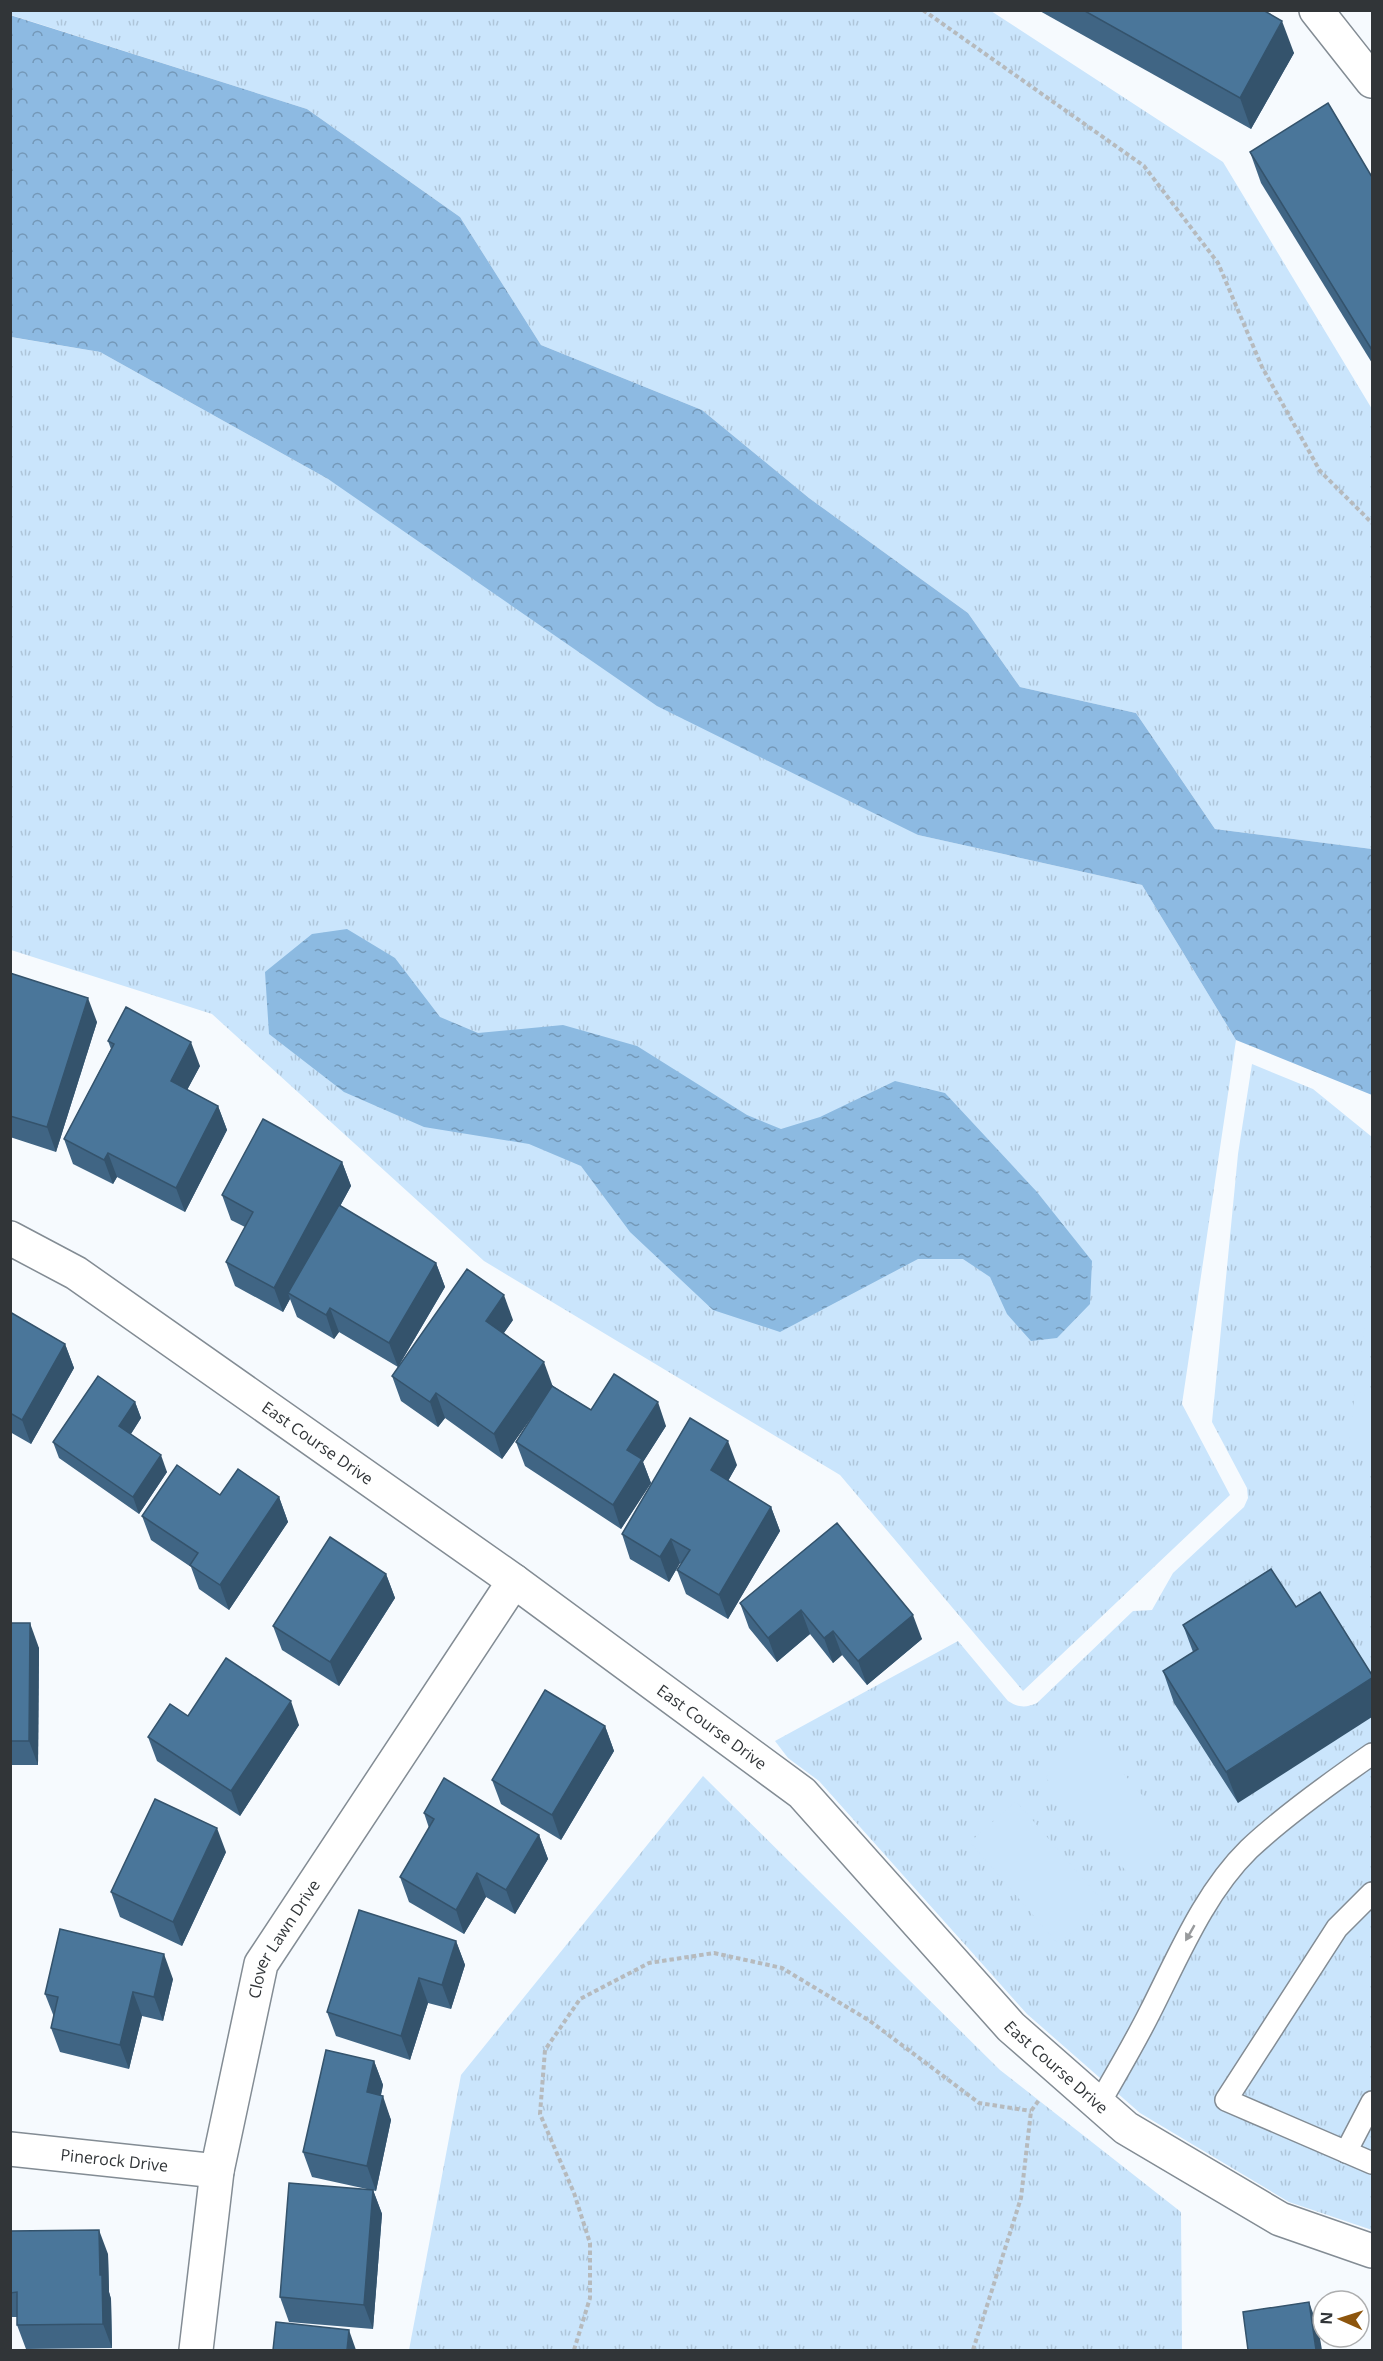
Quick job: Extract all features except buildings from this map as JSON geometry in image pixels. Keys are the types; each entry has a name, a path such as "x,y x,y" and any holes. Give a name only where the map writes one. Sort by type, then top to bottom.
{"street":[{"path":"1316,10 1372,81"},
{"name":"East Course Drive","path":"10,1238 76,1273 514,1581 802,1793 1011,2027 1126,2128 1280,2219 1372,2251"},
{"name":"Clover Lawn Drive","path":"196,2350 217,2171 261,1964 514,1581"},
{"name":"Pinerock Drive","path":"10,2149 217,2171"}],"lane":[{"path":"1099,2104 1148,2016 1189,1935 1221,1883 1249,1849 1372,1754"},
{"path":"1372,1893 1337,1928 1226,2100 1372,2163"},
{"path":"1346,2152 1372,2102"}],"path":[{"path":"923,10 1144,166 1218,263 1262,367 1320,471 1372,523"},
{"path":"574,2350 590,2298 590,2243 574,2193 540,2114 545,2050 580,1999 650,1962 714,1953 782,1968 870,2021 979,2103 1031,2111 1021,2198 973,2350"}],"green space":[{"path":"11,10 991,11 1223,162 1372,409 1372,849 1215,829 1136,713 1020,687 968,613 809,498 702,410 541,345 460,217 307,109 11,15"},
{"path":"10,15 307,109 460,217 541,345 702,410 809,498 968,613 1020,687 1136,713 1215,829 1372,849 1372,1095 1236,1040 1142,885 918,835 657,706 328,479 100,352 11,337"},
{"path":"10,337 100,352 328,479 918,835 1142,885 1236,1040 1182,1404 1230,1495 1023,1691 840,1475 484,1261 212,1014 11,950"},
{"path":"1252,1064 1313,1089 1372,1137 1372,2230 1289,2202 1140,2113 1027,2014 819,1781 788,1758 775,1741 958,1641 1008,1701 1022,1706 1037,1703 1133,1611 1152,1610 1173,1573 1244,1507 1248,1498 1247,1488 1212,1422 1238,1154"},
{"path":"1369,1292 1372,1292 1372,1355 1361,1353"},
{"path":"1355,1392 1372,1395 1372,1457 1348,1453"},
{"path":"1091,1736 1180,1839 1133,1879 1045,1777"},
{"path":"703,1776 1000,2070 1181,2212 1182,2350 409,2350 461,2075"},
{"path":"1016,1801 1105,1904 1058,1944 970,1842"}],"water":[{"path":"347,929 395,958 440,1017 478,1033 563,1025 637,1046 747,1115 781,1129 820,1117 895,1081 945,1093 1037,1192 1092,1261 1090,1304 1057,1338 1031,1341 1007,1314 990,1277 963,1259 918,1259 780,1332 713,1310 630,1232 581,1166 529,1144 424,1127 344,1092 269,1034 265,972 312,934"}]}
